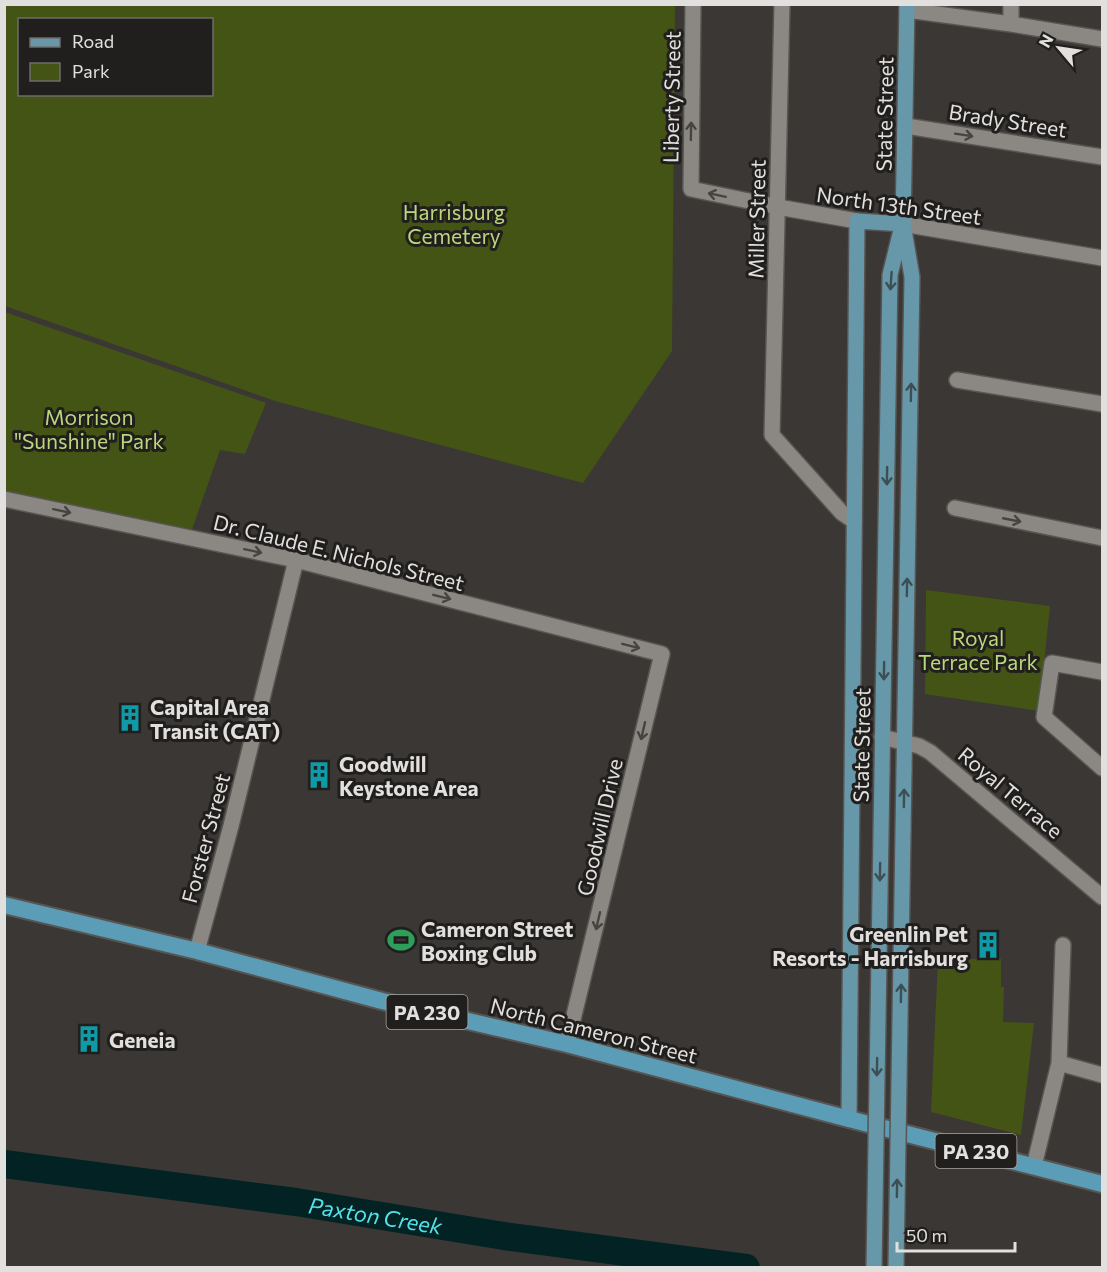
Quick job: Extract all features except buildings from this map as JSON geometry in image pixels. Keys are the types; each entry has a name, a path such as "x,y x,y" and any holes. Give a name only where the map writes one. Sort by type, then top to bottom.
{"highway":[{"name":"North Cameron Street","path":"4,905 197,951 382,1001 567,1044 1102,1184"}],"main road":[{"name":"State Street","path":"896,1268 912,277 903,224 907,7"},
{"name":"State Street","path":"849,1119 857,221"},
{"name":"North 13th Street","path":"857,221 903,224"},
{"name":"State Street","path":"874,1268 890,275 903,224"}],"street":[{"name":"Liberty Street","path":"691,189 693,4"},
{"name":"Miller Street","path":"782,4 772,435 842,513 854,521"},
{"path":"1011,4 1011,24"},
{"path":"907,7 1102,39"},
{"name":"Brady Street","path":"906,126 1102,157"},
{"name":"North 13th Street","path":"691,189 857,221"},
{"name":"North 13th Street","path":"903,224 1102,258"},
{"path":"957,380 1102,404"},
{"name":"Dr. Claude E. Nichols Street","path":"4,499 296,560 662,654"},
{"path":"955,508 1102,538"},
{"name":"Forster Street","path":"197,951 231,826 296,560"},
{"name":"Goodwill Drive","path":"567,1044 662,654"},
{"path":"1102,672 1052,663 1044,717 1102,768"},
{"name":"Royal Terrace","path":"882,736 905,741 930,752 1102,897"},
{"path":"1034,1166 1059,1063 1063,945"},
{"path":"1059,1063 1102,1075"}],"green space":[{"name":"Harrisburg Cemetery","path":"5,4 675,5 672,351 583,483 275,401 5,306"},
{"name":"Morrison \"Sunshine\" Park","path":"5,312 266,403 245,454 220,450 190,535 5,493"},
{"name":"Royal Terrace Park","path":"926,590 1050,606 1039,711 925,694"},
{"path":"938,959 1001,959 1001,987 1004,987 1003,1022 1034,1023 1021,1135 931,1112"}],"waterway":[{"name":"Paxton Creek","path":"4,1164 296,1202 504,1236 746,1268"}],"place":[{"name":"Capital Area Transit (CAT)","path":"130,718"},
{"name":"Goodwill Keystone Area","path":"319,775"},
{"name":"Cameron Street Boxing Club","path":"401,940"},
{"name":"Greenlin Pet Resorts - Harrisburg","path":"988,945"},
{"name":"Geneia","path":"89,1039"}]}
